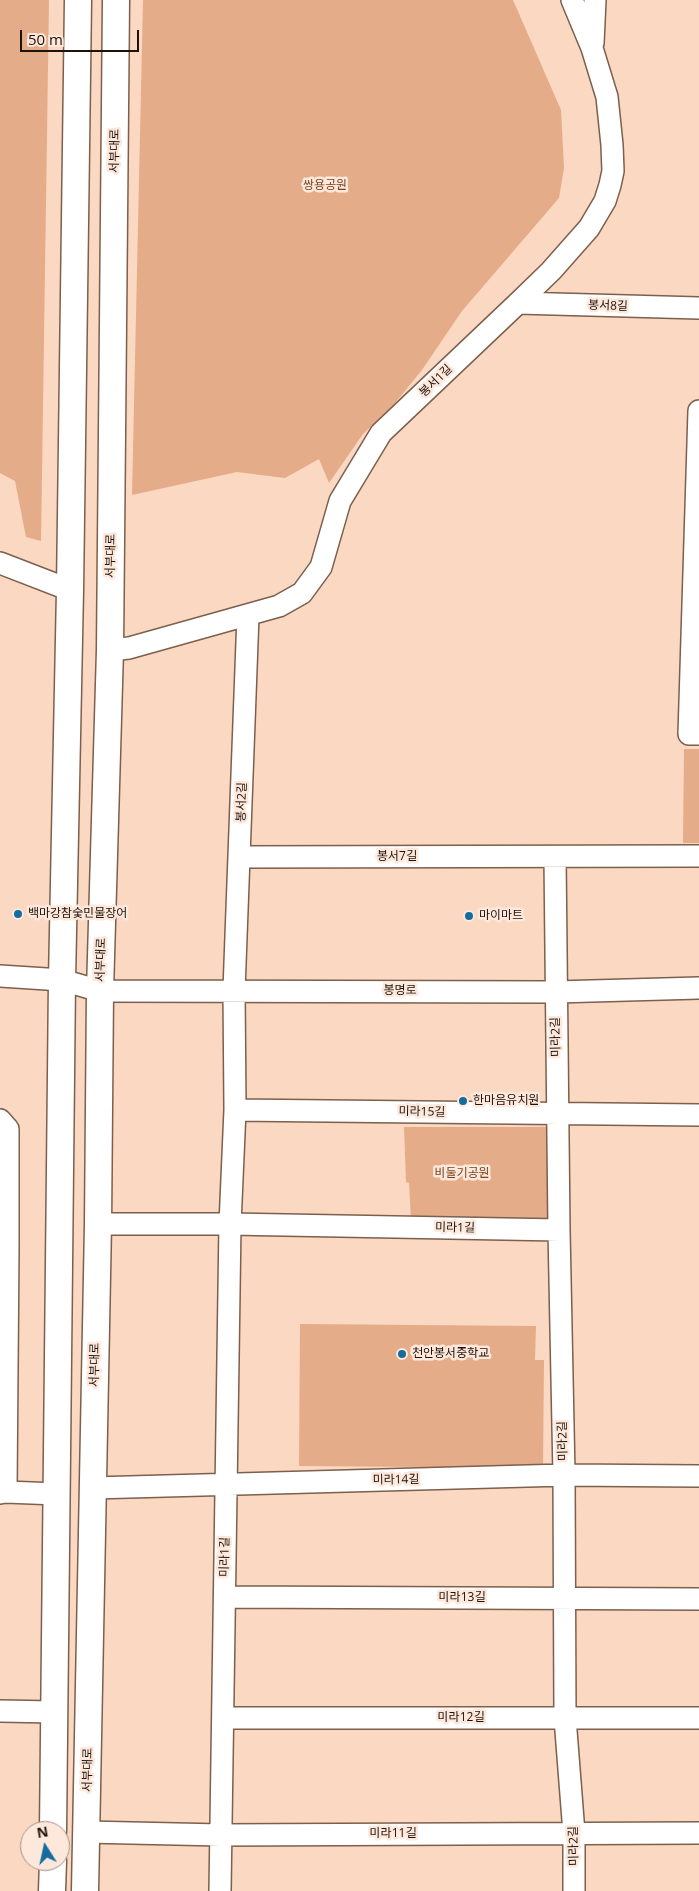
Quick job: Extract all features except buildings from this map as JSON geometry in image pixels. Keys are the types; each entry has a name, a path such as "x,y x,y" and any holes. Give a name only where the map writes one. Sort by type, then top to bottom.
{"main road":[{"path":"53,1821 62,980 70,590 78,0"},
{"name":"서부대로","path":"85,1891 98,1224 100,991 110,650 116,0"},
{"path":"52,1891 53,1871"}],"street":[{"name":"봉서1길","path":"110,650 129,648 279,606 302,593 321,567 340,501 381,433 518,303 589,228 605,201 613,171 607,97 592,48 572,0"},
{"path":"592,48 595,0"},
{"name":"봉서8길","path":"518,303 699,308"},
{"path":"699,411 689,734 699,734"},
{"path":"3,568 70,590"},
{"name":"봉서2길","path":"234,990 248,615"},
{"name":"봉서7길","path":"240,857 699,856"},
{"path":"555,857 556,992"},
{"name":"봉명로","path":"0,976 62,980 100,991 556,992 699,988"},
{"name":"미라1길","path":"220,1891 230,1224 235,1110 234,990"},
{"name":"미라2길","path":"556,992 564,1475 565,1718 574,1833 574,1891"},
{"name":"미라15길","path":"235,1110 699,1114"},
{"path":"0,1120 8,1129 4,1246 3,1492 57,1494"},
{"name":"미라1길","path":"98,1224 230,1224 559,1230"},
{"name":"미라14길","path":"93,1488 564,1475 699,1476"},
{"name":"미라13길","path":"225,1597 699,1598"},
{"path":"0,1710 55,1712"},
{"name":"미라12길","path":"223,1718 699,1718"},
{"name":"미라11길","path":"86,1832 221,1835 699,1833"}],"green space":[{"path":"0,0 49,0 41,541 26,537 15,481 0,473"},
{"name":"쌍용공원","path":"143,0 513,0 561,110 564,168 559,198 462,311 422,370 395,403 363,434 329,483 319,459 285,478 237,472 132,495"},
{"path":"684,749 699,749 699,843 683,843"},
{"name":"비둘기공원","path":"404,1127 546,1127 554,1133 554,1215 547,1222 411,1220 409,1183 406,1182"},
{"path":"300,1324 536,1326 535,1360 544,1360 543,1468 299,1466"}],"place":[{"name":"백마강참숯민물장어","path":"18,914"},
{"name":"마이마트","path":"469,916"},
{"name":"한마음유치원","path":"463,1101"},
{"name":"천안봉서중학교","path":"402,1354"}]}
